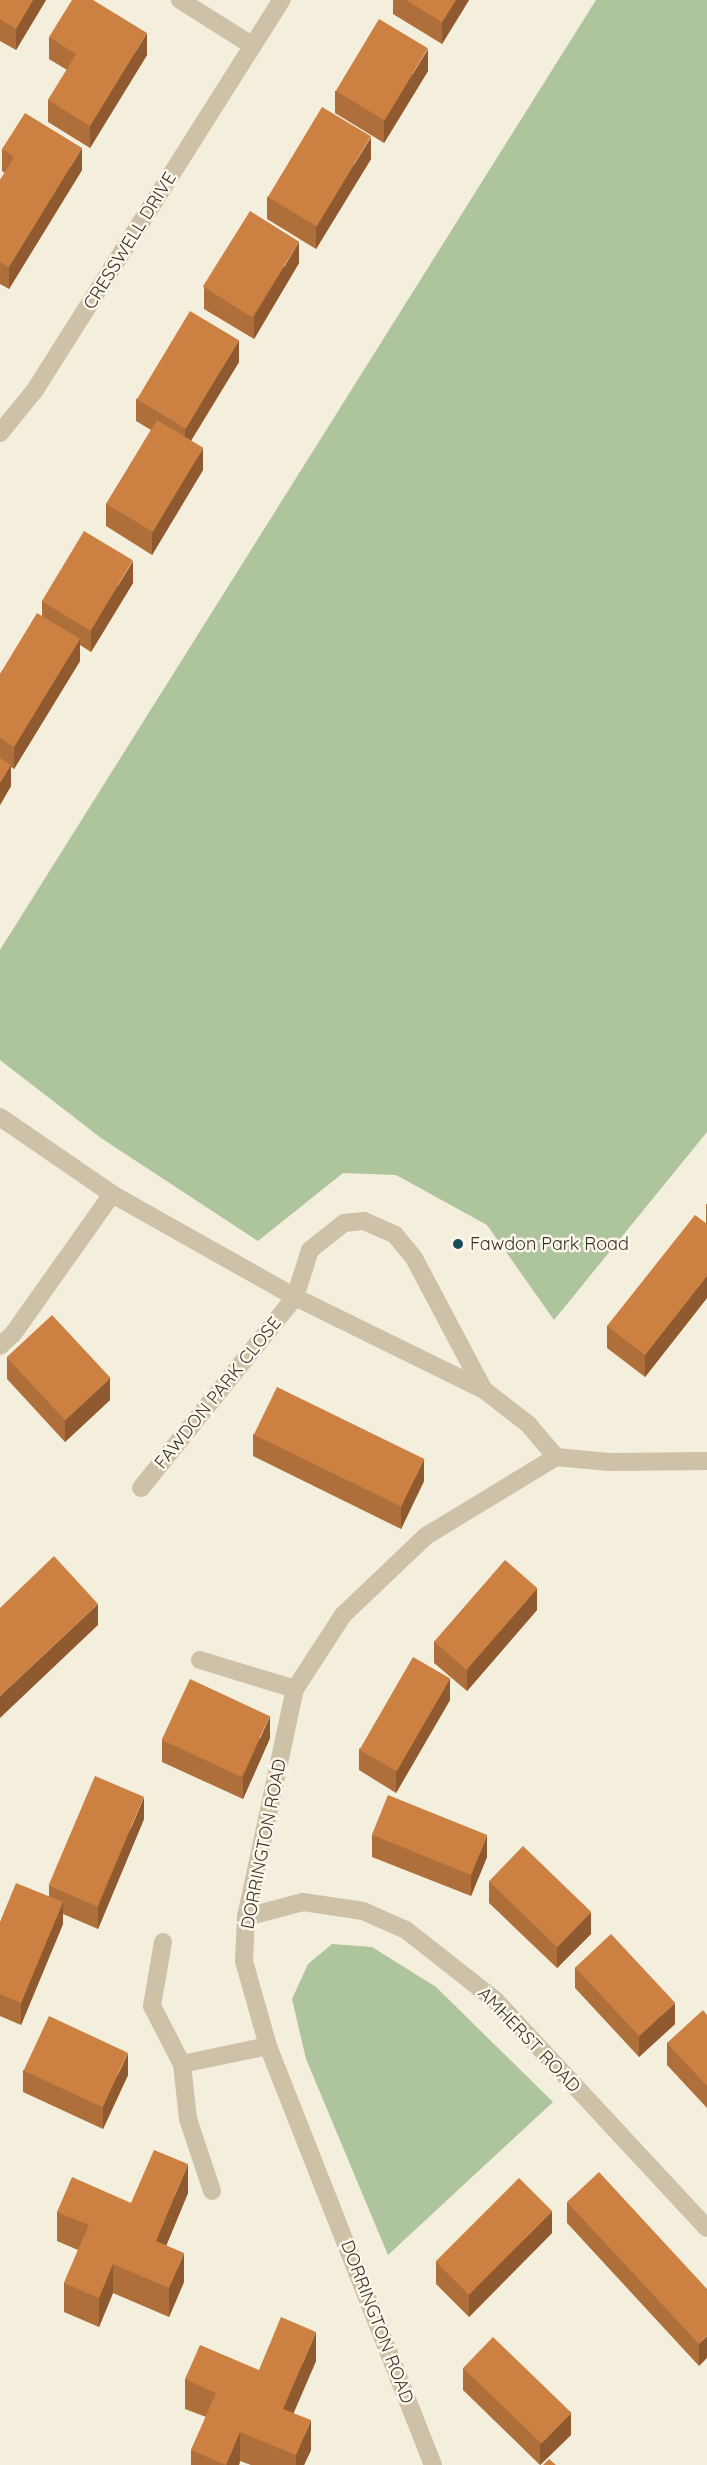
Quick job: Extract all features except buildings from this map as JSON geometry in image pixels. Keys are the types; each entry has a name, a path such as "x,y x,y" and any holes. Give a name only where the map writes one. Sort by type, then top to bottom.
{"street":[{"path":"180,0 254,46"},
{"name":"CRESSWELL DRIVE","path":"0,433 35,390 282,0"},
{"path":"0,1117 112,1194 295,1297 484,1390 528,1424 555,1456 609,1461 707,1461"},
{"path":"0,1346 14,1334 112,1194"},
{"path":"295,1297 310,1250 344,1223 364,1221 395,1235 414,1258 484,1390"},
{"name":"FAWDON PARK CLOSE","path":"141,1488 295,1297"},
{"name":"DORRINGTON ROAD","path":"433,2465 268,2046 244,1961 246,1917 295,1689 343,1615 426,1536 555,1456"},
{"path":"200,1660 295,1689"},
{"name":"AMHERST ROAD","path":"246,1917 303,1902 363,1911 406,1930 495,2000 707,2228"},
{"path":"163,1942 152,2006 182,2064 188,2119 212,2191"},
{"path":"182,2064 268,2046"}],"green space":[{"path":"596,0 707,0 707,1132 554,1320 487,1225 396,1175 343,1173 258,1241 101,1138 0,1060 0,950"},
{"path":"332,1944 372,1947 436,1987 553,2102 388,2255 306,2059 292,1999 308,1964"}],"place":[{"name":"Fawdon Park Road","path":"458,1244"}]}
